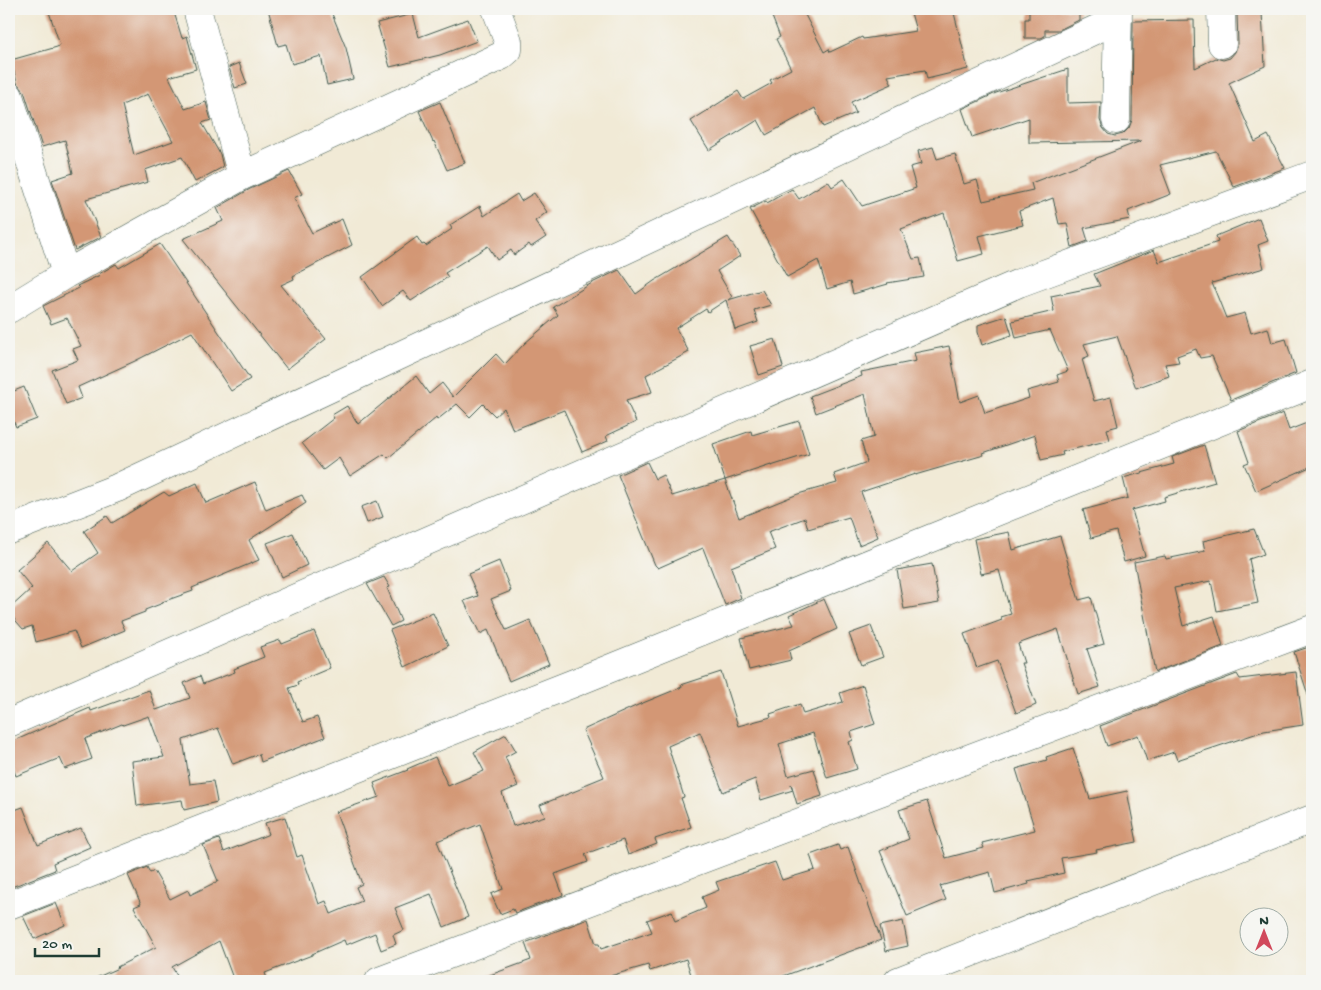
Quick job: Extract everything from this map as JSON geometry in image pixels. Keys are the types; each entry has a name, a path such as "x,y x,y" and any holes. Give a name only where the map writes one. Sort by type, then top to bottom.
{"street":[{"path":"197,9 242,176"},
{"path":"9,309 66,274 242,176 501,56 508,50 508,41 496,9"},
{"path":"1220,9 1222,44"},
{"path":"9,530 118,488 1118,14 1116,120"},
{"path":"9,96 66,274"},
{"path":"9,723 1019,283 1312,175"},
{"path":"9,905 574,683 1312,384"},
{"path":"379,981 1312,629"},
{"path":"898,981 1312,818"}],"building":[{"path":"48,9 173,9 182,38 187,36 196,69 169,77 185,109 206,102 211,120 202,123 220,154 223,167 195,182 182,157 145,170 148,182 86,199 101,237 75,250 52,180 73,173 65,140 42,147 24,91 17,83 11,60 60,45","holes":["148,94 173,141 134,155 122,105"]},
{"path":"268,9 330,9 346,48 353,79 327,85 321,56 292,64 286,44 278,46"},
{"path":"769,9 802,9 824,52 829,49 830,52 862,37 863,39 916,31 910,9 953,9 968,69 927,79 925,70 888,76 892,84 851,102 856,113 823,127 815,108 766,135 758,120 709,150 691,121 738,91 743,99 772,83 770,80 791,69 776,39 780,37"},
{"path":"1029,9 1079,9 1079,20 1059,30 1045,30 1045,36 1041,38 1025,38 1025,19 1029,19"},
{"path":"1262,13 1265,66 1229,83 1255,142 1268,135 1285,168 1234,187 1216,151 1160,165 1171,194 1128,211 1130,219 1084,228 1088,241 1072,247 1067,223 1059,224 1053,198 1019,211 1023,225 979,236 984,254 958,261 944,213 901,229 913,259 920,258 924,277 887,283 853,294 850,282 827,289 818,260 787,277 750,209 766,201 767,203 792,189 799,199 828,181 832,187 844,179 862,206 916,188 910,167 921,164 918,151 933,147 937,159 955,154 964,184 977,180 983,201 1033,190 1031,183 1141,141 1029,143 1029,118 972,137 962,109 996,93 1068,69 1068,103 1101,102 1100,120 1103,128 1108,134 1115,136 1123,134 1129,128 1132,120 1133,21 1194,20 1195,68 1216,58 1223,60 1230,58 1235,52 1238,44 1237,14"},
{"path":"413,14 419,37 468,19 477,41 440,55 390,67 377,23"},
{"path":"239,63 247,84 235,88 229,67"},
{"path":"440,102 465,163 447,170 419,111"},
{"path":"289,171 302,194 294,198 312,233 342,219 352,245 293,276 294,279 281,285 326,339 287,369 183,239 223,221 217,208 250,189"},
{"path":"534,193 547,212 535,221 546,237 531,247 529,244 514,255 511,250 497,260 488,246 445,273 448,277 411,301 403,291 382,306 362,277 417,237 422,245 426,246 452,229 450,225 480,206 484,216 517,194 521,201"},
{"path":"1259,218 1268,241 1258,245 1264,268 1212,283 1226,318 1245,313 1251,333 1268,328 1272,343 1286,339 1296,373 1231,400 1212,356 1200,358 1196,349 1177,356 1179,362 1165,364 1169,376 1136,388 1117,336 1084,344 1089,356 1082,359 1094,401 1111,397 1118,426 1107,429 1110,440 1062,452 1063,455 1041,460 1035,435 983,453 984,455 915,474 861,492 878,537 859,545 849,517 808,529 805,518 768,532 775,549 731,567 741,598 725,605 703,548 658,568 655,565 618,475 647,462 655,479 663,475 672,496 725,480 739,518 798,494 837,483 834,474 867,462 861,441 874,437 865,394 816,413 810,396 862,376 861,372 916,361 914,353 949,346 960,402 979,395 985,413 1029,398 1027,391 1059,382 1057,375 1068,371 1050,330 1016,338 1012,321 1054,311 1051,296 1100,286 1094,274 1154,250 1159,262 1218,242 1216,236"},
{"path":"728,237 740,256 717,271 732,297 728,300 762,290 771,305 754,310 758,322 735,330 726,300 708,312 706,309 676,328 689,352 646,375 652,392 626,400 636,422 606,436 608,441 582,452 564,410 513,430 504,408 495,416 483,404 470,417 457,404 437,420 436,418 388,458 384,454 350,476 339,458 323,470 302,443 334,418 332,415 347,406 358,424 416,376 429,394 442,383 453,397 496,354 505,364 525,343 558,315 553,307 592,283 619,270 636,294 654,281"},
{"path":"160,244 250,379 231,391 192,332 78,387 82,398 66,404 52,370 78,360 73,349 81,346 67,318 51,324 43,306 79,288 77,286 100,275 116,264 119,268"},
{"path":"1006,316 1012,335 982,345 978,325"},
{"path":"775,339 783,367 759,375 750,346"},
{"path":"24,387 37,419 16,427 9,410 9,393"},
{"path":"1283,413 1289,430 1312,421 1312,466 1256,491 1244,464 1249,462 1238,431"},
{"path":"799,421 809,454 725,480 713,444 751,431 752,435"},
{"path":"1204,445 1215,482 1164,497 1165,501 1132,510 1145,556 1124,562 1116,531 1091,538 1083,510 1128,498 1123,478 1174,464 1172,457"},
{"path":"255,482 266,510 302,495 306,503 249,540 259,560 192,588 193,591 162,602 145,610 145,612 121,621 125,630 81,648 74,631 36,642 32,626 23,629 9,613 9,609 32,588 17,570 48,543 72,571 98,553 84,531 107,516 112,523 164,492 169,496 197,483 206,503"},
{"path":"377,501 383,517 367,523 361,507"},
{"path":"1254,529 1264,554 1249,559 1258,603 1217,611 1211,581 1174,588 1183,626 1214,616 1223,646 1155,672 1134,562 1165,556 1166,559 1205,551 1203,541"},
{"path":"1009,532 1013,550 1060,536 1079,600 1091,597 1104,644 1087,649 1100,687 1078,694 1058,629 1018,644 1024,663 1021,663 1036,705 1016,713 997,661 977,668 964,634 1002,620 1001,617 1011,614 999,570 981,574 974,539"},
{"path":"293,533 307,565 282,577 267,543"},
{"path":"499,561 511,591 491,599 506,630 530,620 549,664 509,681 488,630 480,634 464,601 478,596 468,574"},
{"path":"932,564 939,603 904,609 897,570"},
{"path":"384,577 390,587 387,588 401,621 391,626 367,584"},
{"path":"824,599 837,629 789,651 791,660 749,670 741,638 794,625 789,615"},
{"path":"433,613 448,646 405,667 390,630"},
{"path":"871,626 883,657 861,665 849,634"},
{"path":"314,631 330,668 297,682 298,685 289,688 303,722 317,717 325,737 261,762 259,754 233,764 218,728 183,740 190,784 213,781 217,802 184,810 182,800 137,806 132,761 164,757 149,716 122,724 85,739 92,759 65,769 60,758 16,776 9,757 9,743 90,708 91,711 149,690 156,710 190,698 184,683 200,676 203,684 235,672 234,669 264,657 260,647 280,640 282,644"},
{"path":"1312,646 1312,697 1309,698 1294,652"},
{"path":"721,672 738,726 771,717 770,714 800,704 803,714 843,702 840,693 863,685 875,724 851,732 853,740 849,742 857,769 827,778 813,733 779,744 788,776 814,769 822,796 797,804 793,790 761,800 755,779 723,792 700,732 668,746 684,797 681,798 691,827 655,839 657,844 628,855 623,840 585,854 588,862 555,874 563,895 515,913 513,909 500,914 491,894 503,889 480,824 437,841 468,917 444,927 431,894 395,908 404,930 393,935 396,944 381,950 375,933 346,945 344,940 312,955 265,973 268,981 234,981 219,941 172,967 180,981 89,981 118,968 156,947 134,907 141,904 128,875 147,867 150,873 154,871 170,899 188,890 190,895 218,881 203,845 219,839 224,852 269,834 265,823 285,817 297,857 302,855 319,904 326,901 331,914 362,901 356,887 362,884 336,812 379,797 374,783 435,757 448,786 484,771 474,752 506,734 516,751 505,757 518,786 502,793 513,826 545,816 540,805 583,788 582,786 604,777 583,730 682,687 681,685"},
{"path":"1296,672 1303,725 1264,731 1177,760 1174,752 1147,761 1138,735 1107,746 1100,726 1237,674 1240,679"},
{"path":"1073,748 1090,799 1127,791 1137,842 1096,850 1097,852 1061,858 1064,873 1028,881 1029,884 995,893 990,872 940,886 946,900 907,916 880,851 909,839 899,810 927,801 946,858 984,848 982,843 1035,830 1016,769 1047,760 1046,757"},
{"path":"23,807 38,845 81,828 90,847 53,863 55,870 9,888 9,812"},
{"path":"838,845 840,850 848,847 881,940 770,981 693,981 686,959 650,971 648,965 610,976 612,981 479,981 479,979 531,960 525,943 588,919 596,944 599,944 601,949 652,932 647,920 672,911 675,921 706,908 702,897 719,890 716,882 775,862 782,880 815,870 810,855"},
{"path":"56,903 65,925 34,939 23,916"},
{"path":"903,921 908,946 886,951 880,926"}]}
